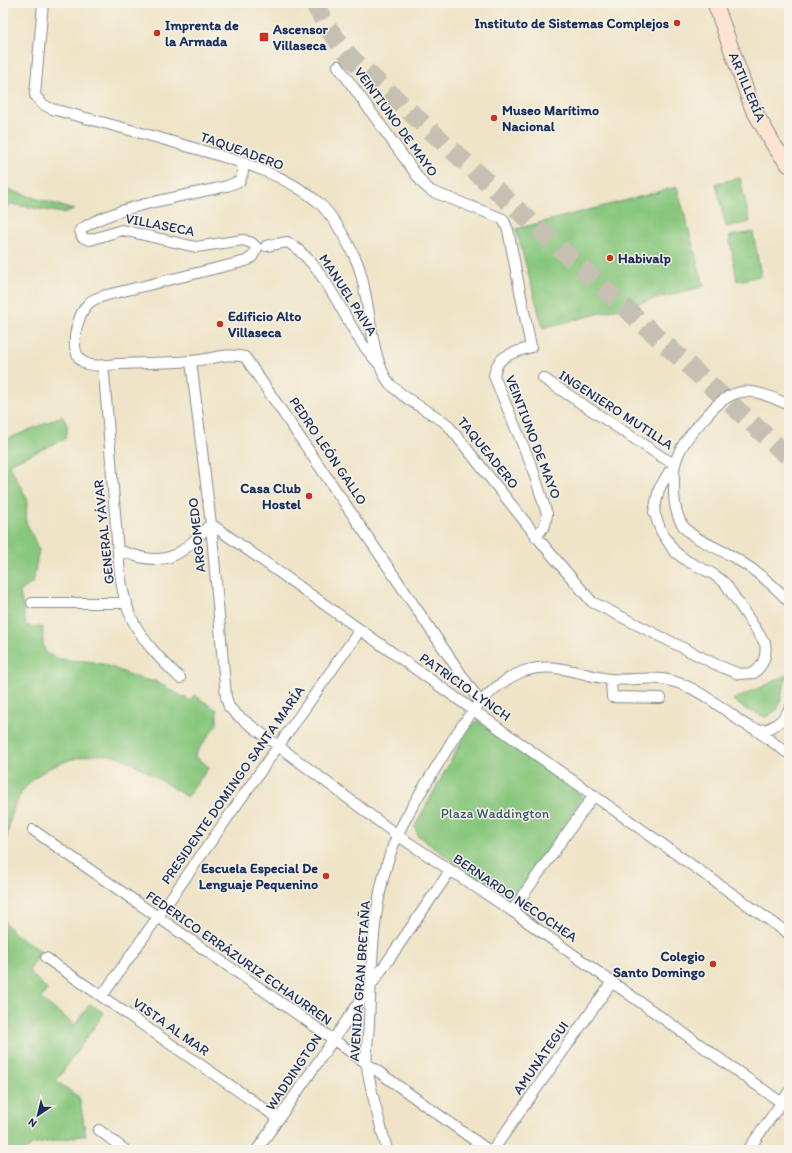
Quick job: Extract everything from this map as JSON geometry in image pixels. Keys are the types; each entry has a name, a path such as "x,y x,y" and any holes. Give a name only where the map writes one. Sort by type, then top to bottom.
{"street":[{"name":"TAQUEADERO","path":"43,3 35,95 42,104 52,109 152,135 241,162 276,176 299,189 318,203 338,226 357,262 363,279 380,365 389,382 398,392 446,424 536,536 592,602 717,665 739,674 754,674 761,666 766,654 765,643 725,583 713,574 674,551 661,531 654,512 659,489 669,472 675,466"},
{"name":"ARTILLERÍA","path":"715,3 752,107 775,147 789,165"},
{"name":"VEINTIUNO DE MAYO","path":"338,66 423,184 431,191 503,219 508,230 531,347 503,357 496,366 494,376 532,467 547,514 545,525 536,536"},
{"name":"VILLASECA","path":"80,358 74,342 76,329 83,310 92,300 246,261 252,257 257,248 252,243 243,240 196,247 122,230 90,240 82,237 80,230 88,224 132,208 227,186 240,181 243,172 241,162"},
{"name":"MANUEL PAIVA","path":"266,246 287,242 305,256 315,268 362,343 380,365"},
{"name":"PEDRO LEÓN GALLO","path":"80,358 87,364 103,365 191,361 239,355 245,357 251,363 480,702"},
{"name":"ARGOMEDO","path":"191,361 211,524 226,697 229,706"},
{"name":"GENERAL YÁVAR","path":"103,365 118,550 127,603 132,618 144,640 160,660 180,678"},
{"name":"INGENIERO MUTILLA","path":"543,378 675,466"},
{"path":"789,405 769,396 754,392 739,391 726,398 690,435 675,466 674,493 680,523 690,535 703,543 735,558 761,576 780,592 789,602"},
{"path":"118,550 149,558 165,558 180,552 211,524"},
{"name":"PATRICIO LYNCH","path":"211,524 789,934"},
{"path":"32,604 127,603"},
{"name":"PRESIDENTE DOMINGO SANTA MARÍA","path":"102,996 278,744 360,630"},
{"name":"AVENIDA GRAN BRETAÑA","path":"387,1150 372,1094 366,1063 374,933 382,881 398,835 444,754 473,710 480,702 510,678 537,668 561,667 583,674 611,679 659,678 677,681 693,688 789,754"},
{"path":"611,679 612,697 661,698"},
{"name":"BERNARDO NECOCHEA","path":"229,706 237,715 278,744 398,835 512,911 785,1105"},
{"path":"756,730 762,730 775,726 785,717 789,710"},
{"path":"512,911 594,796"},
{"name":"FEDERICO ERRÁZURIZ ECHAURREN","path":"33,830 488,1150"},
{"name":"WADDINGTON","path":"257,1150 371,988 450,871"},
{"name":"VISTA AL MAR","path":"46,958 279,1119"},
{"name":"AMUNÁTEGUI","path":"493,1150 612,982"},
{"path":"748,1150 785,1105 789,1092"},
{"path":"98,1130 125,1150"}],"green space":[{"path":"740,178 750,222 726,227 716,183"},
{"name":"Habivalp","path":"677,187 704,286 543,328 516,229"},
{"path":"3,188 74,210 63,213 10,204 3,211"},
{"path":"753,232 761,276 737,281 729,236"},
{"path":"62,416 67,427 65,439 9,464 27,499 26,522 39,550 33,582 20,592 26,626 43,627 44,649 53,657 66,660 99,663 135,677 155,681 190,701 194,695 217,710 217,724 194,756 209,767 187,797 127,760 121,757 107,755 94,755 73,759 50,768 33,780 21,794 13,810 6,848 3,891 3,441"},
{"path":"787,675 778,709 766,717 747,710 733,700"},
{"name":"Plaza Waddington","path":"477,720 583,797 510,903 418,836 415,826 467,731"},
{"path":"3,916 8,927 13,932 41,951 29,971 47,990 41,999 75,1025 90,1004 104,1013 56,1081 79,1097 86,1135 31,1145 28,1150 3,1150"}],"tunnel":[{"path":"314,3 328,28 351,58 789,457"}],"place":[{"name":"Instituto de Sistemas Complejos","path":"677,23"},
{"name":"Imprenta de la Armada","path":"157,33"},
{"name":"Ascensor Villaseca","path":"264,37"},
{"name":"Museo Marítimo Nacional","path":"494,118"},
{"name":"Habivalp","path":"610,258"},
{"name":"Edificio Alto Villaseca","path":"220,324"},
{"name":"Casa Club Hostel","path":"309,496"},
{"name":"Escuela Especial De Lenguaje Pequenino","path":"326,876"},
{"name":"Colegio Santo Domingo","path":"713,964"}]}
